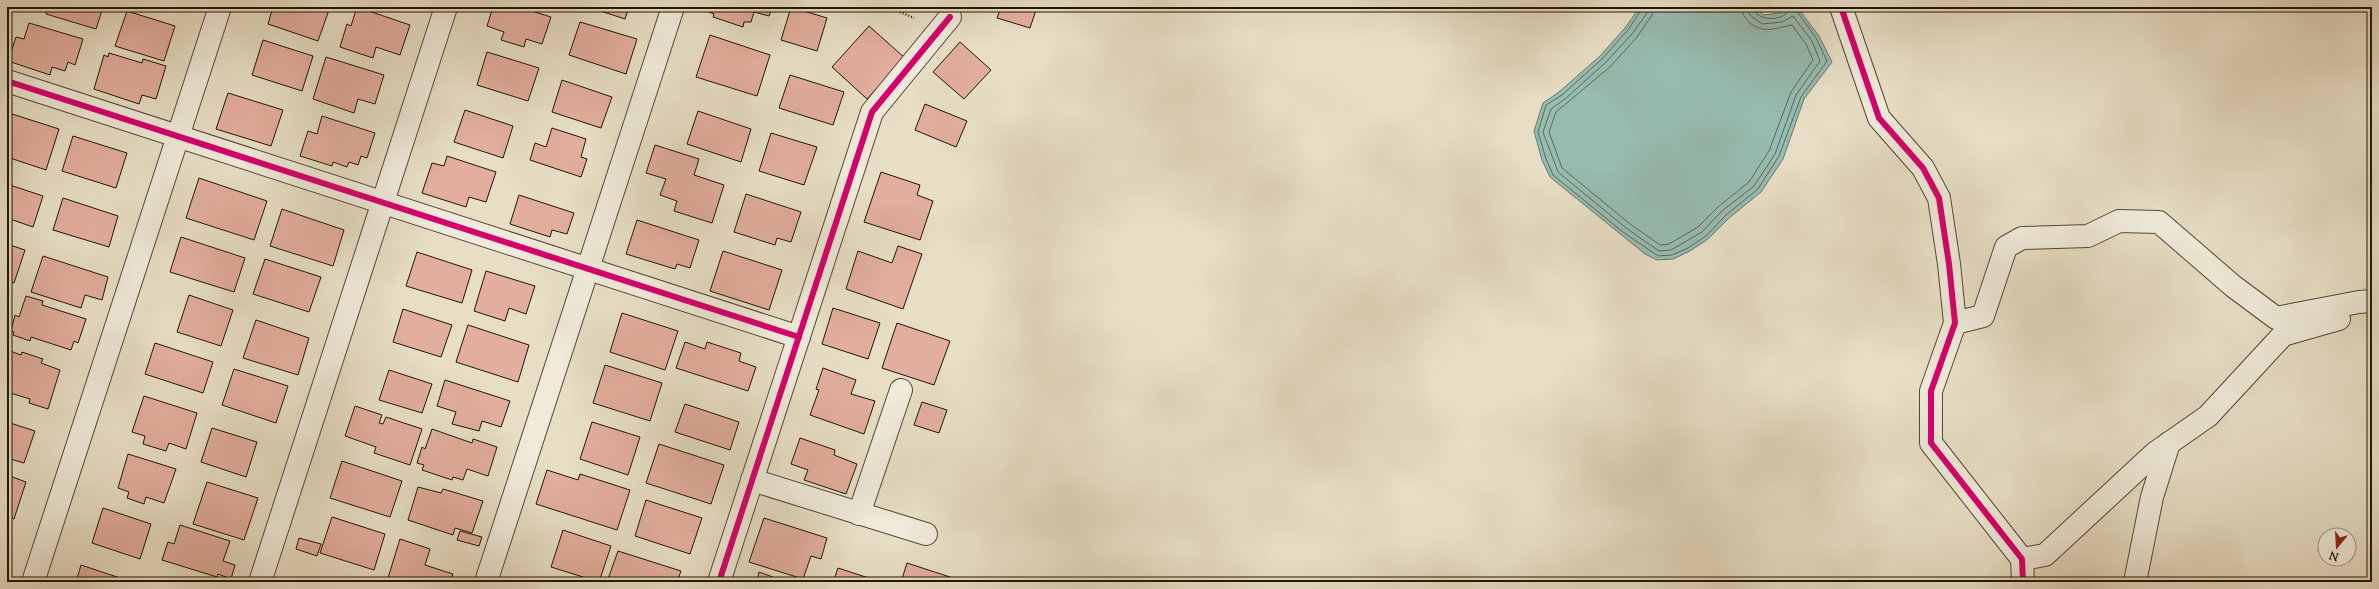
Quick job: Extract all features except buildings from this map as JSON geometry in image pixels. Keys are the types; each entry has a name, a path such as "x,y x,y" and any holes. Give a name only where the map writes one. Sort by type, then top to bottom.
{"street":[{"path":"33,582 220,7"},
{"path":"260,582 446,7"},
{"path":"486,582 673,7"},
{"path":"1841,7 1879,118 1922,168 1939,198 1949,264 1954,323 1931,391 1931,443 2022,559 2023,582"},
{"path":"719,582 872,112 950,18"},
{"path":"7,81 799,337"},
{"path":"1954,323 1983,316 2006,247 2022,238 2088,236 2119,221 2159,222 2233,286 2276,318 2359,302 2372,301"},
{"path":"2022,559 2045,555 2156,453 2208,416 2283,335 2372,309"},
{"path":"859,514 901,390"},
{"path":"2134,582 2152,497 2169,443"},
{"path":"752,480 926,534"}],"water":[{"path":"1640,7 1755,7 1764,15 1780,13 1788,7 1797,7 1819,36 1832,62 1804,99 1783,159 1761,192 1729,218 1708,239 1690,251 1673,259 1657,260 1645,254 1550,177 1542,160 1534,131 1543,103 1559,92 1600,56 1625,28"}],"cycle path":[{"path":"1841,7 1879,118 1923,168 1939,198 1949,264 1955,323 1931,391 1931,443 2022,559 2023,582"},
{"path":"719,582 872,112 950,17"},
{"path":"7,81 799,337"}]}
